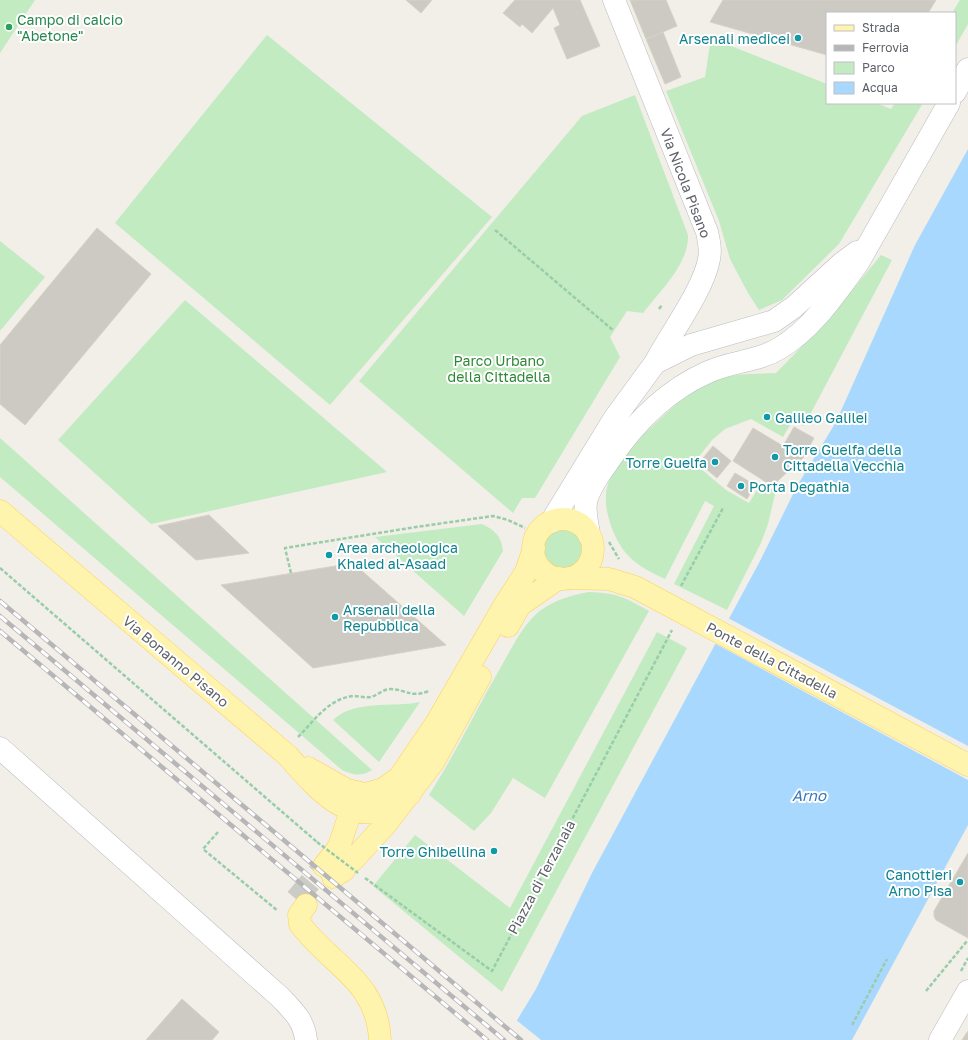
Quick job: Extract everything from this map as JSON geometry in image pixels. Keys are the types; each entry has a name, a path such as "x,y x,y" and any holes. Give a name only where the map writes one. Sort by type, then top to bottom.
{"main road":[{"name":"Via Bonanno Pisano","path":"0,511 291,749"},
{"path":"342,867 386,824 434,761 520,605 564,578 583,571 591,560 593,550 589,534 583,527 573,521 560,519 541,523 544,526 537,535 529,537"},
{"path":"529,537 539,567 547,574 564,578"},
{"path":"342,867 339,846 361,806 392,784 404,772 437,722 504,606 526,572 532,560 529,537"},
{"name":"Ponte della Cittadella","path":"564,578 600,578 626,583 658,598 714,630 968,765"},
{"path":"291,749 347,790 361,806 376,813 400,803 410,794"},
{"path":"300,909 311,936 357,981 366,993 377,1018 380,1040"}],"street":[{"name":"Via Nicola Pisano","path":"541,523 655,363 704,277 709,259 708,232 614,0"},
{"path":"956,90 968,69"},
{"path":"589,534 586,513 587,498 598,476 637,422 656,405 694,378 722,367 760,358 790,341 804,328 844,283 870,243 948,104"},
{"path":"655,363 691,345 774,321 794,307 841,264 870,243"},
{"path":"0,748 280,997 300,1017 305,1028 306,1040"},
{"path":"940,1040 968,991"}],"path":[{"path":"495,230 614,331"},
{"path":"659,309 662,305"},
{"path":"682,584 723,508"},
{"path":"292,573 284,548 493,516 508,520 529,537 541,523"},
{"path":"0,568 317,842 342,867"},
{"name":"Piazza di Terzanaia","path":"342,867 492,971 672,628"},
{"path":"291,749 331,704 341,699 353,696 372,697 387,689 394,689 412,695 420,695 432,690"},
{"path":"218,832 203,849 287,918 300,909"},
{"path":"926,991 967,941 968,942"},
{"path":"852,1025 887,959"}],"green space":[{"name":"Campo di calcio \"Abetone\"","path":"0,0 35,0 0,53"},
{"path":"960,0 968,0 968,24 956,45 956,12 953,12"},
{"path":"267,35 492,217 330,405 115,223"},
{"path":"711,38 826,84 826,104 878,104 891,109 894,104 922,104 839,244 782,300 759,310 730,259 719,221 666,91 705,77"},
{"name":"Parco Urbano della Cittadella","path":"635,95 688,235 687,246 679,267 643,313 627,311 610,337 620,357 535,498 522,498 513,513 359,381 582,116"},
{"path":"0,241 45,277 0,331"},
{"path":"881,255 892,260 804,426 793,420 783,437 751,419 725,429 712,440 694,463 726,490 749,503 760,485 776,490 768,524 761,543 727,610 674,584 714,506 705,501 665,579 646,569 632,559 620,545 615,536 606,504 608,486 612,475 626,453 667,412 686,396 707,383 730,376 776,373 827,321"},
{"path":"185,300 387,472 151,524 58,440"},
{"path":"0,438 372,770 364,774 357,774 342,770 0,477"},
{"path":"482,524 497,534 501,541 503,551 464,616 375,537"},
{"path":"569,526 573,527 583,536 586,540 586,558 577,568 569,572 559,572 551,568 542,558 541,544 545,536 555,527"},
{"path":"589,592 614,595 633,602 649,611 545,798 513,778 491,813 474,831 429,795 514,643 529,622 541,610 552,603 570,596"},
{"path":"657,632 687,648 502,992 373,886 415,835 510,908"},
{"path":"420,702 379,762 333,720 342,713 352,709 374,705 409,704"}],"water":[{"name":"Arno","path":"968,149 968,825 852,1040 505,1040 536,989 592,873 760,561 797,486 836,422 915,245"}],"pier":[{"path":"728,618 968,746 968,780 714,643"},
{"path":"515,1019 541,1040 503,1040"}],"building":[{"path":"406,0 432,0 421,13"},
{"path":"515,0 580,0 600,46 567,59 554,28 560,25 553,8 532,33 522,24 520,27 503,13"},
{"path":"630,0 666,0 677,26 646,39"},
{"name":"Arsenali medicei","path":"723,0 936,0 929,12 826,12 826,55 710,22"},
{"path":"663,32 681,77 665,84 646,39"},
{"path":"97,228 151,274 25,425 0,404 0,345"},
{"path":"794,427 814,438 803,458 772,486 733,461 753,428 783,446"},
{"name":"Torre Guelfa","path":"713,446 731,461 717,478 699,463"},
{"name":"Porta Degathia","path":"735,473 755,485 747,499 727,486"},
{"path":"209,515 249,553 196,560 158,526"},
{"name":"Arsenali della Repubblica","path":"353,563 446,645 313,668 221,585"},
{"name":"Canottieri Arno Pisa","path":"968,853 968,938 936,920 934,911"},
{"path":"182,999 219,1032 212,1040 146,1040"},
{"path":"968,1031 968,1040 962,1040"}],"tunnel":[{"path":"296,899 324,866"}],"railway":[{"path":"0,601 521,1040"},
{"path":"0,616 504,1040"},
{"path":"0,631 487,1040"}],"place":[{"name":"Campo di calcio \"Abetone\"","path":"9,27"},
{"name":"Arsenali medicei","path":"798,38"},
{"name":"Galileo Galilei","path":"767,417"},
{"name":"Torre Guelfa della Cittadella Vecchia","path":"775,457"},
{"name":"Torre Guelfa","path":"715,462"},
{"name":"Porta Degathia","path":"741,486"},
{"name":"Area archeologica Khaled al-Asaad","path":"329,555"},
{"name":"Arsenali della Repubblica","path":"335,617"},
{"name":"Torre Ghibellina","path":"494,851"},
{"name":"Canottieri Arno Pisa","path":"960,882"}]}
